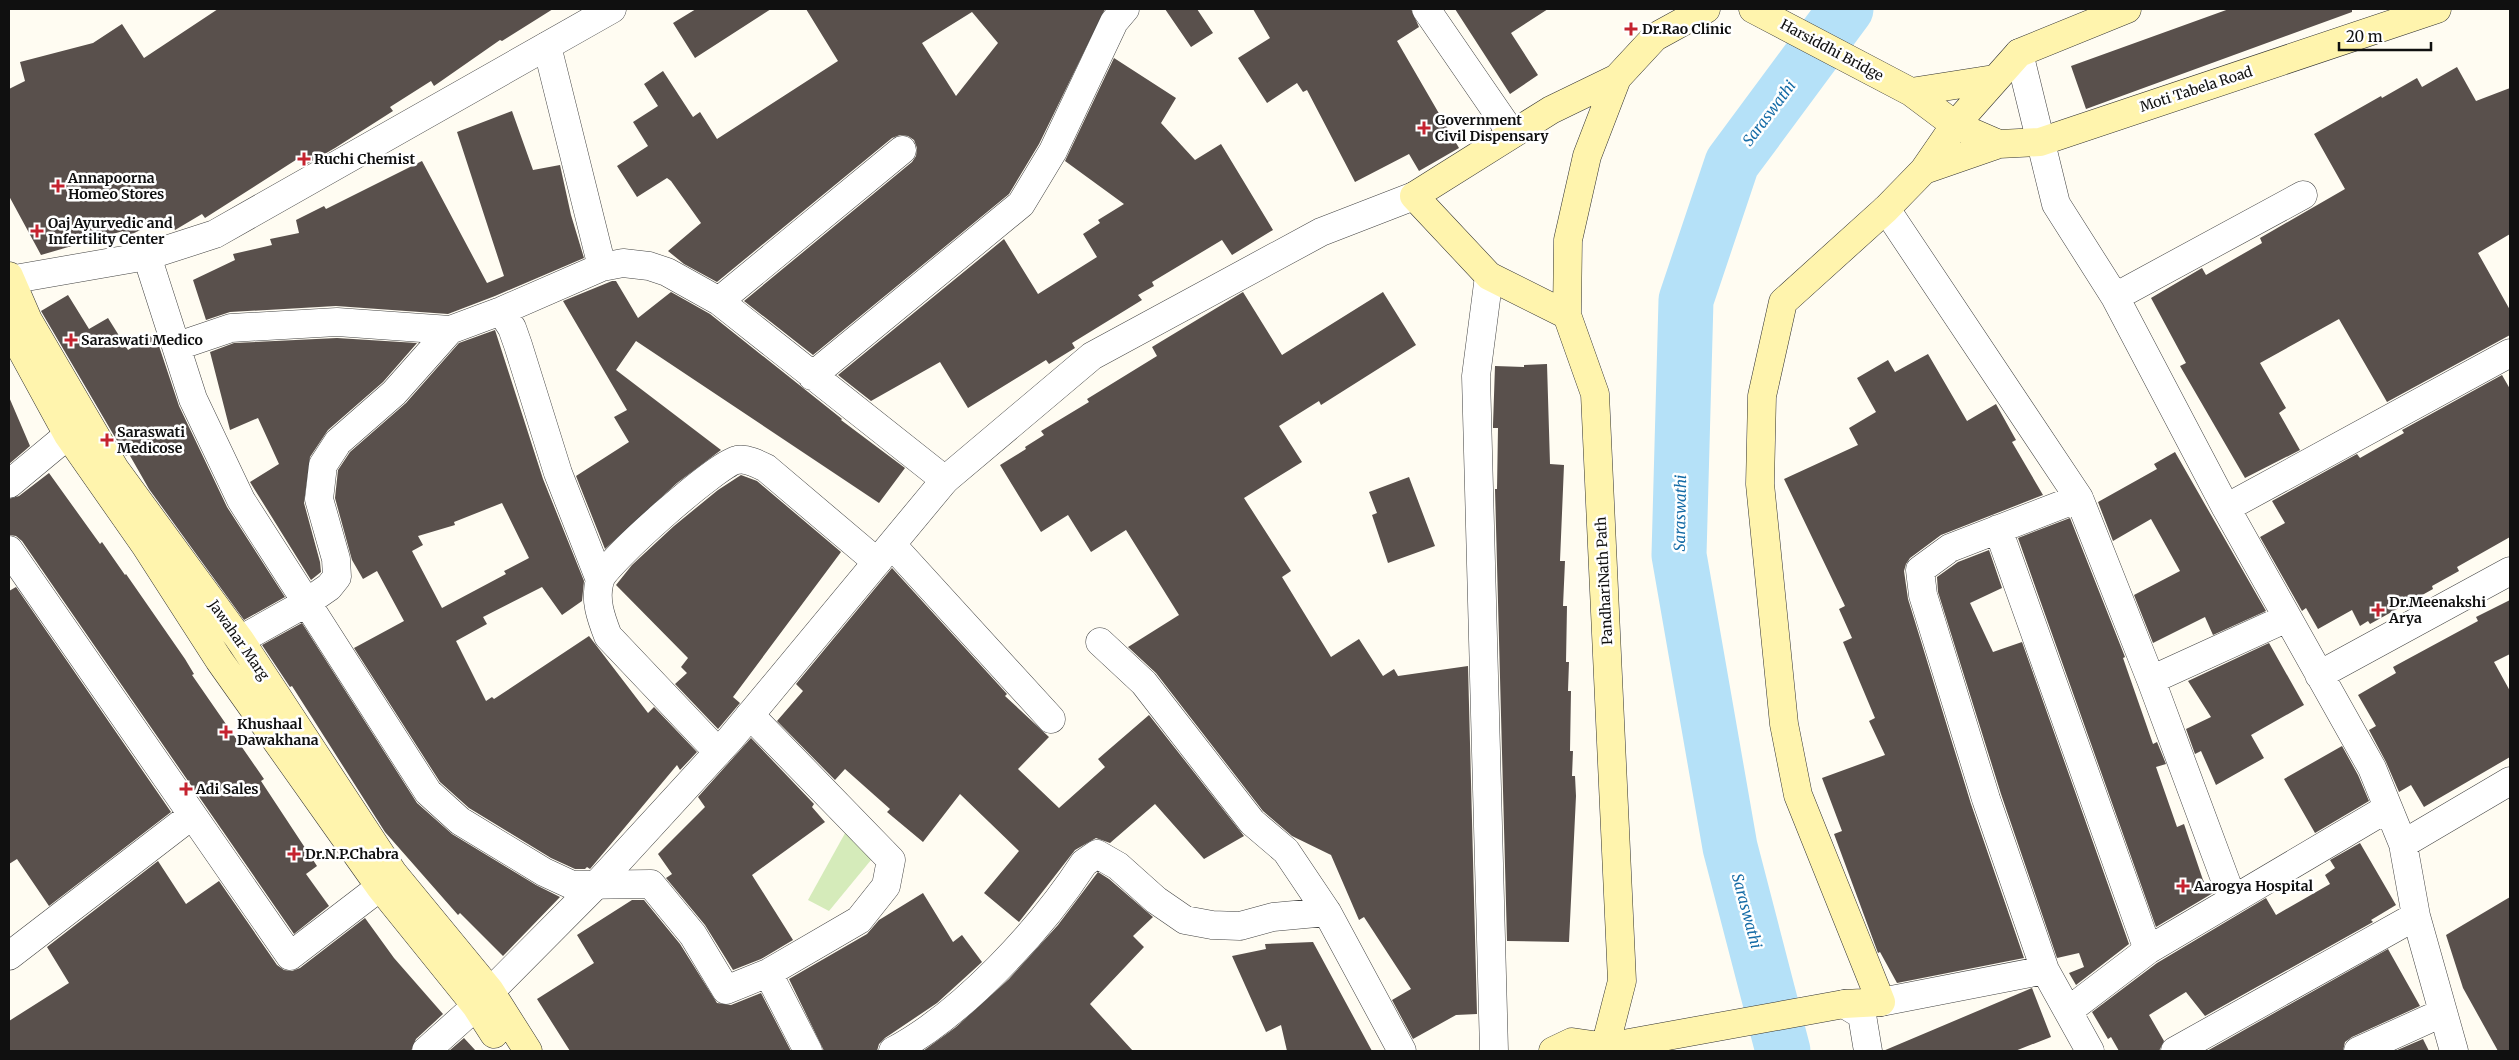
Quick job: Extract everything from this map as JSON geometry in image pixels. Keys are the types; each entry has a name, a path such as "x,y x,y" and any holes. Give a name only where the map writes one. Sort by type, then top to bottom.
{"main road":[{"path":"1616,78 1587,156 1568,240 1566,315 1489,276 1414,196 1551,110 1616,78 1655,38 1706,9"},
{"name":"Harsiddhi Bridge","path":"1753,9 1911,92 1955,125"},
{"path":"1553,1051 1572,1042 1607,1050 1844,1004 1881,1002 1798,795 1784,724 1760,484 1762,396 1783,302 1886,209 1924,170 1955,125 2018,53 2127,9"},
{"name":"Moti Tabela Road","path":"1955,125 1999,144 2040,142 2436,9"},
{"path":"1911,92 1994,79"},
{"path":"1924,170 1999,144"},
{"name":"Jawahar Marg","path":"9,279 28,320 115,469 240,640 393,874 483,998"},
{"name":"PandhariNath Path","path":"1566,315 1595,394 1622,981 1607,1050"},
{"name":"Jawahar Marg","path":"9,327 68,435 145,545 219,660 380,888 483,998"},
{"path":"483,998 506,1051"},
{"path":"483,998 528,1051"}],"street":[{"path":"9,279 147,256 216,234 612,9"},
{"path":"812,376 1021,204 1053,151 1114,22 1125,9"},
{"path":"1426,9 1512,134"},
{"path":"546,46 602,267"},
{"path":"2018,53 2056,204 2115,297 2226,508 2372,768 2403,844 2416,916 2454,1051"},
{"path":"719,301 902,150"},
{"path":"2115,297 2303,195"},
{"path":"426,1051 483,998 598,883 718,752 945,480 1092,356 1321,232 1414,196"},
{"path":"1886,209 2079,498 2151,680 2232,898"},
{"path":"147,256 194,399 241,500 428,792 460,821 544,872 572,885 598,883 651,884 693,935 726,990 768,973 859,920 886,886 891,860 750,714"},
{"path":"178,346 231,328 337,322 450,330 501,311 602,267 634,263 667,272 719,301 945,480"},
{"path":"1489,276 1476,376 1494,1051"},
{"path":"501,311 512,328 558,473 600,580 598,611 608,636 718,752"},
{"path":"240,640 306,603 329,587 337,577 336,559 319,499 323,465 338,442 394,393 450,330"},
{"path":"2226,508 2510,353"},
{"path":"9,484 68,435"},
{"path":"600,580 611,564 677,503 720,468 737,460 752,462 766,468 884,553 1051,719"},
{"path":"2079,498 1950,548 1920,570 1923,595 1986,799 2045,970 2090,1051"},
{"path":"1998,529 2148,950"},
{"path":"9,550 191,816 290,956 380,888"},
{"path":"2319,675 2510,571"},
{"path":"2151,680 2287,618"},
{"path":"1100,642 1144,683 1252,822 1286,851 1326,912 1402,1051"},
{"path":"2403,844 2510,781"},
{"path":"2068,1011 2148,950 2232,898 2388,808"},
{"path":"9,956 191,816"},
{"path":"893,1051 906,1044 963,1002 1025,939 1084,863 1097,854 1118,866 1156,900 1185,920 1212,925 1240,926 1273,917 1326,912"},
{"path":"2175,1051 2416,916"},
{"path":"1881,1002 2045,970"},
{"path":"768,973 808,1051"},
{"path":"1844,1004 1862,1015 1868,1051"},
{"path":"2358,1051 2442,1013"}],"green space":[{"path":"854,817 885,843 829,911 808,900"}],"building":[{"path":"218,9 553,9 502,41 500,40 434,86 431,81 390,107 393,111 335,148 307,164 302,156 205,218 202,214 175,230 167,217 126,237 123,231 41,255 9,196 9,89 25,81 20,62 93,43 122,24 144,58"},
{"path":"696,9 771,9 695,58 673,23"},
{"path":"806,9 1105,9 1039,144 1009,194 813,355 744,301 912,162 916,156 917,148 914,140 908,136 900,135 892,138 717,282 684,264 668,251 701,223 671,181 667,178 637,197 617,166 648,146 633,122 658,106 644,84 663,71 693,117 700,112 717,139 838,61","holes":["972,12 998,43 956,96 922,43"]},
{"path":"1165,9 1197,9 1213,33 1191,47"},
{"path":"1253,9 1411,9 1419,27 1397,41 1459,148 1419,171 1409,154 1355,182 1307,90 1303,92 1297,83 1267,103 1238,58 1270,38"},
{"path":"1455,9 1548,9 1511,33 1538,75 1510,94"},
{"path":"2229,9 2352,9 2352,12 2086,109 2071,66"},
{"path":"1114,58 1176,98 1161,123 1195,160 1221,144 1273,230 1232,255 1222,240 1152,282 1154,286 1138,295 1142,300 1072,343 1075,348 1049,364 1046,360 968,408 940,362 871,401 838,375 1004,239 1038,294 1097,257 1083,234 1100,223 1098,220 1124,204 1065,161"},
{"path":"2457,67 2476,101 2510,88 2510,234 2478,253 2510,310 2510,335 2387,402 2339,319 2260,363 2286,408 2279,413 2300,450 2245,478 2180,366 2186,363 2151,298 2202,268 2206,275 2262,243 2260,238 2345,189 2314,134 2417,78 2422,87"},
{"path":"512,111 533,170 560,165 571,215 584,258 448,314 336,306 230,312 206,320 193,280 235,260 233,254 272,245 270,239 299,233 296,220 324,206 326,209 422,161 487,283 504,276 457,132"},
{"path":"616,281 638,318 671,292 710,314 841,420 905,468 879,503 636,341 616,370 721,450 677,483 605,549 576,476 629,442 614,417 627,410 563,301"},
{"path":"1243,292 1282,355 1383,292 1416,345 1321,405 1319,401 1279,426 1302,462 1244,498 1291,571 1282,577 1331,657 1359,639 1383,676 1394,669 1398,676 1468,666 1477,1014 1456,1015 1413,1039 1392,1000 1411,989 1364,917 1359,920 1331,855 1292,836 1263,811 1156,673 1128,647 1179,615 1126,530 1091,552 1068,515 1041,532 1000,465 1044,435 1041,431 1089,402 1087,399 1157,356 1152,347"},
{"path":"68,295 89,329 108,318 128,350 153,335 158,343 179,406 227,507 285,597 244,620 149,489 129,454 126,456 41,311"},
{"path":"495,330 543,479 584,581 582,601 562,615 542,587 483,617 487,624 456,641 486,701 492,697 494,699 589,636 648,713 654,707 697,752 680,770 677,765 590,869 587,867 585,869 575,869 551,858 469,808 440,782 354,648 404,621 377,571 363,579 352,560 335,498 338,470 350,452 406,403 459,343","holes":["502,503 529,558 504,571 506,574 442,608 412,551 423,545 418,536 455,525 454,522"]},
{"path":"337,338 417,343 383,382 328,430 310,457 304,503 321,572 311,580 250,482 279,464 258,418 230,430 210,352 234,343"},
{"path":"1928,354 1967,421 1996,404 2016,440 2012,442 2043,495 1941,535 1910,558 1904,571 1908,599 1971,804 2024,958 1897,983 1880,952 1878,953 1834,834 1842,831 1822,778 1885,755 1869,721 1875,718 1843,642 1852,638 1839,609 1845,606 1784,479 1858,445 1849,428 1876,412 1857,378 1888,360 1895,372"},
{"path":"1547,364 1550,464 1564,465 1560,561 1565,561 1563,606 1567,606 1566,662 1569,662 1568,691 1571,691 1570,751 1573,751 1572,776 1575,776 1576,796 1569,942 1507,941 1495,489 1497,489 1498,428 1493,428 1495,366 1524,367 1524,365"},
{"path":"2502,375 2510,389 2510,537 2457,567 2459,571 2432,586 2433,589 2370,624 2368,621 2360,626 2352,610 2318,629 2306,608 2302,611 2260,537 2285,523 2272,501 2357,454 2360,458 2404,433 2402,430"},
{"path":"9,397 30,446 9,464"},
{"path":"2175,452 2266,611 2213,635 2205,617 2153,643 2134,595 2180,571 2151,519 2113,541 2098,502 2157,469 2154,464"},
{"path":"49,473 100,544 102,542 126,574 185,659 194,674 192,675 264,779 261,781 317,866 306,874 329,906 294,934 22,541 16,536 9,535 9,499 19,496"},
{"path":"741,475 757,481 841,552 733,697 740,703 718,729 675,684 687,673 681,667 688,658 616,585 632,565 674,526 718,490"},
{"path":"1409,477 1435,546 1388,563 1372,515 1377,513 1369,492"},
{"path":"2070,518 2125,657 2123,658 2153,744 2157,742 2166,764 2156,767 2177,827 2184,824 2203,880 2213,893 2156,927 2018,538"},
{"path":"1989,550 2002,588 1970,603 1993,652 2022,642 2129,944 2076,985 2069,973 2084,967 2079,953 2057,958 2001,794 1938,592 1937,577 1958,562"},
{"path":"892,568 1007,694 1005,696 1049,737 1018,769 1059,808 1105,767 1098,759 1149,715 1244,836 1204,859 1155,804 1110,843 1096,838 1075,850 1019,922 984,893 1019,851 960,794 923,842 887,812 890,809 845,769 835,780 777,721 803,691 796,684"},
{"path":"16,587 171,812 49,906 17,859 9,864 9,591"},
{"path":"2510,600 2510,654 2494,662 2510,691 2510,757 2424,807 2411,785 2399,792 2369,730 2376,726 2358,695 2396,673 2393,667 2478,621 2476,617"},
{"path":"302,623 417,803 452,834 536,885 560,897 503,956 460,913 458,915 385,832 292,686 290,687 262,645"},
{"path":"2269,643 2304,705 2251,735 2264,758 2216,785 2201,751 2195,754 2186,729 2211,717 2188,681"},
{"path":"751,738 814,804 812,807 825,822 752,875 793,940 761,959 733,970 705,925 666,878 672,874 658,854 705,807 698,797"},
{"path":"2342,746 2358,775 2369,801 2315,833 2284,779"},
{"path":"2360,843 2396,905 2371,920 2373,922 2205,1016 2186,992 2149,1015 2164,1041 2159,1051 2119,1051 2111,1037 2108,1039 2092,1012 2157,963 2266,898 2276,915 2330,884 2325,875 2335,868 2330,860"},
{"path":"158,861 186,904 219,881 277,965 284,970 292,971 300,968 365,918 394,958 443,1014 416,1039 411,1051 9,1051 9,1021 69,983 47,947"},
{"path":"1098,872 1109,879 1153,917 1133,936 1144,947 1090,1004 1133,1051 923,1051 956,1027 1009,979 1058,925"},
{"path":"923,893 953,942 962,935 982,962 937,1003 885,1038 879,1044 877,1051 824,1051 789,979 867,934 879,920"},
{"path":"2510,897 2510,1051 2498,1051 2463,988 2446,935"},
{"path":"632,900 644,900 680,944 717,1003 731,1005 761,993 791,1051 570,1051 537,999 594,963 577,935"},
{"path":"1313,942 1372,1051 1287,1051 1281,1025 1266,1032 1232,956 1266,949 1265,944"},
{"path":"2388,949 2420,1006 2352,1037 2345,1042 2343,1051 2207,1051"},
{"path":"2032,988 2051,1037 2015,1051 1883,1051"},
{"path":"464,1038 476,1051 449,1051"},
{"path":"2423,1039 2429,1051 2395,1051"}],"waterway":[{"name":"Saraswathi","path":"1783,1051 1730,847 1679,555 1686,300 1732,163 1846,9"}],"place":[{"name":"Dr.Rao Clinic","path":"1631,29"},
{"name":"Government Civil Dispensary","path":"1424,128"},
{"name":"Ruchi Chemist","path":"304,159"},
{"name":"Annapoorna Homeo Stores","path":"58,186"},
{"name":"Oaj Ayurvedic and Infertility Center","path":"37,231"},
{"name":"Saraswati Medico","path":"71,340"},
{"name":"Saraswati Medicose","path":"107,440"},
{"name":"Dr.Meenakshi Arya","path":"2378,610"},
{"name":"Khushaal Dawakhana","path":"226,732"},
{"name":"Adi Sales","path":"186,789"},
{"name":"Dr.N.P.Chabra","path":"294,854"},
{"name":"Aarogya Hospital","path":"2183,886"}]}
